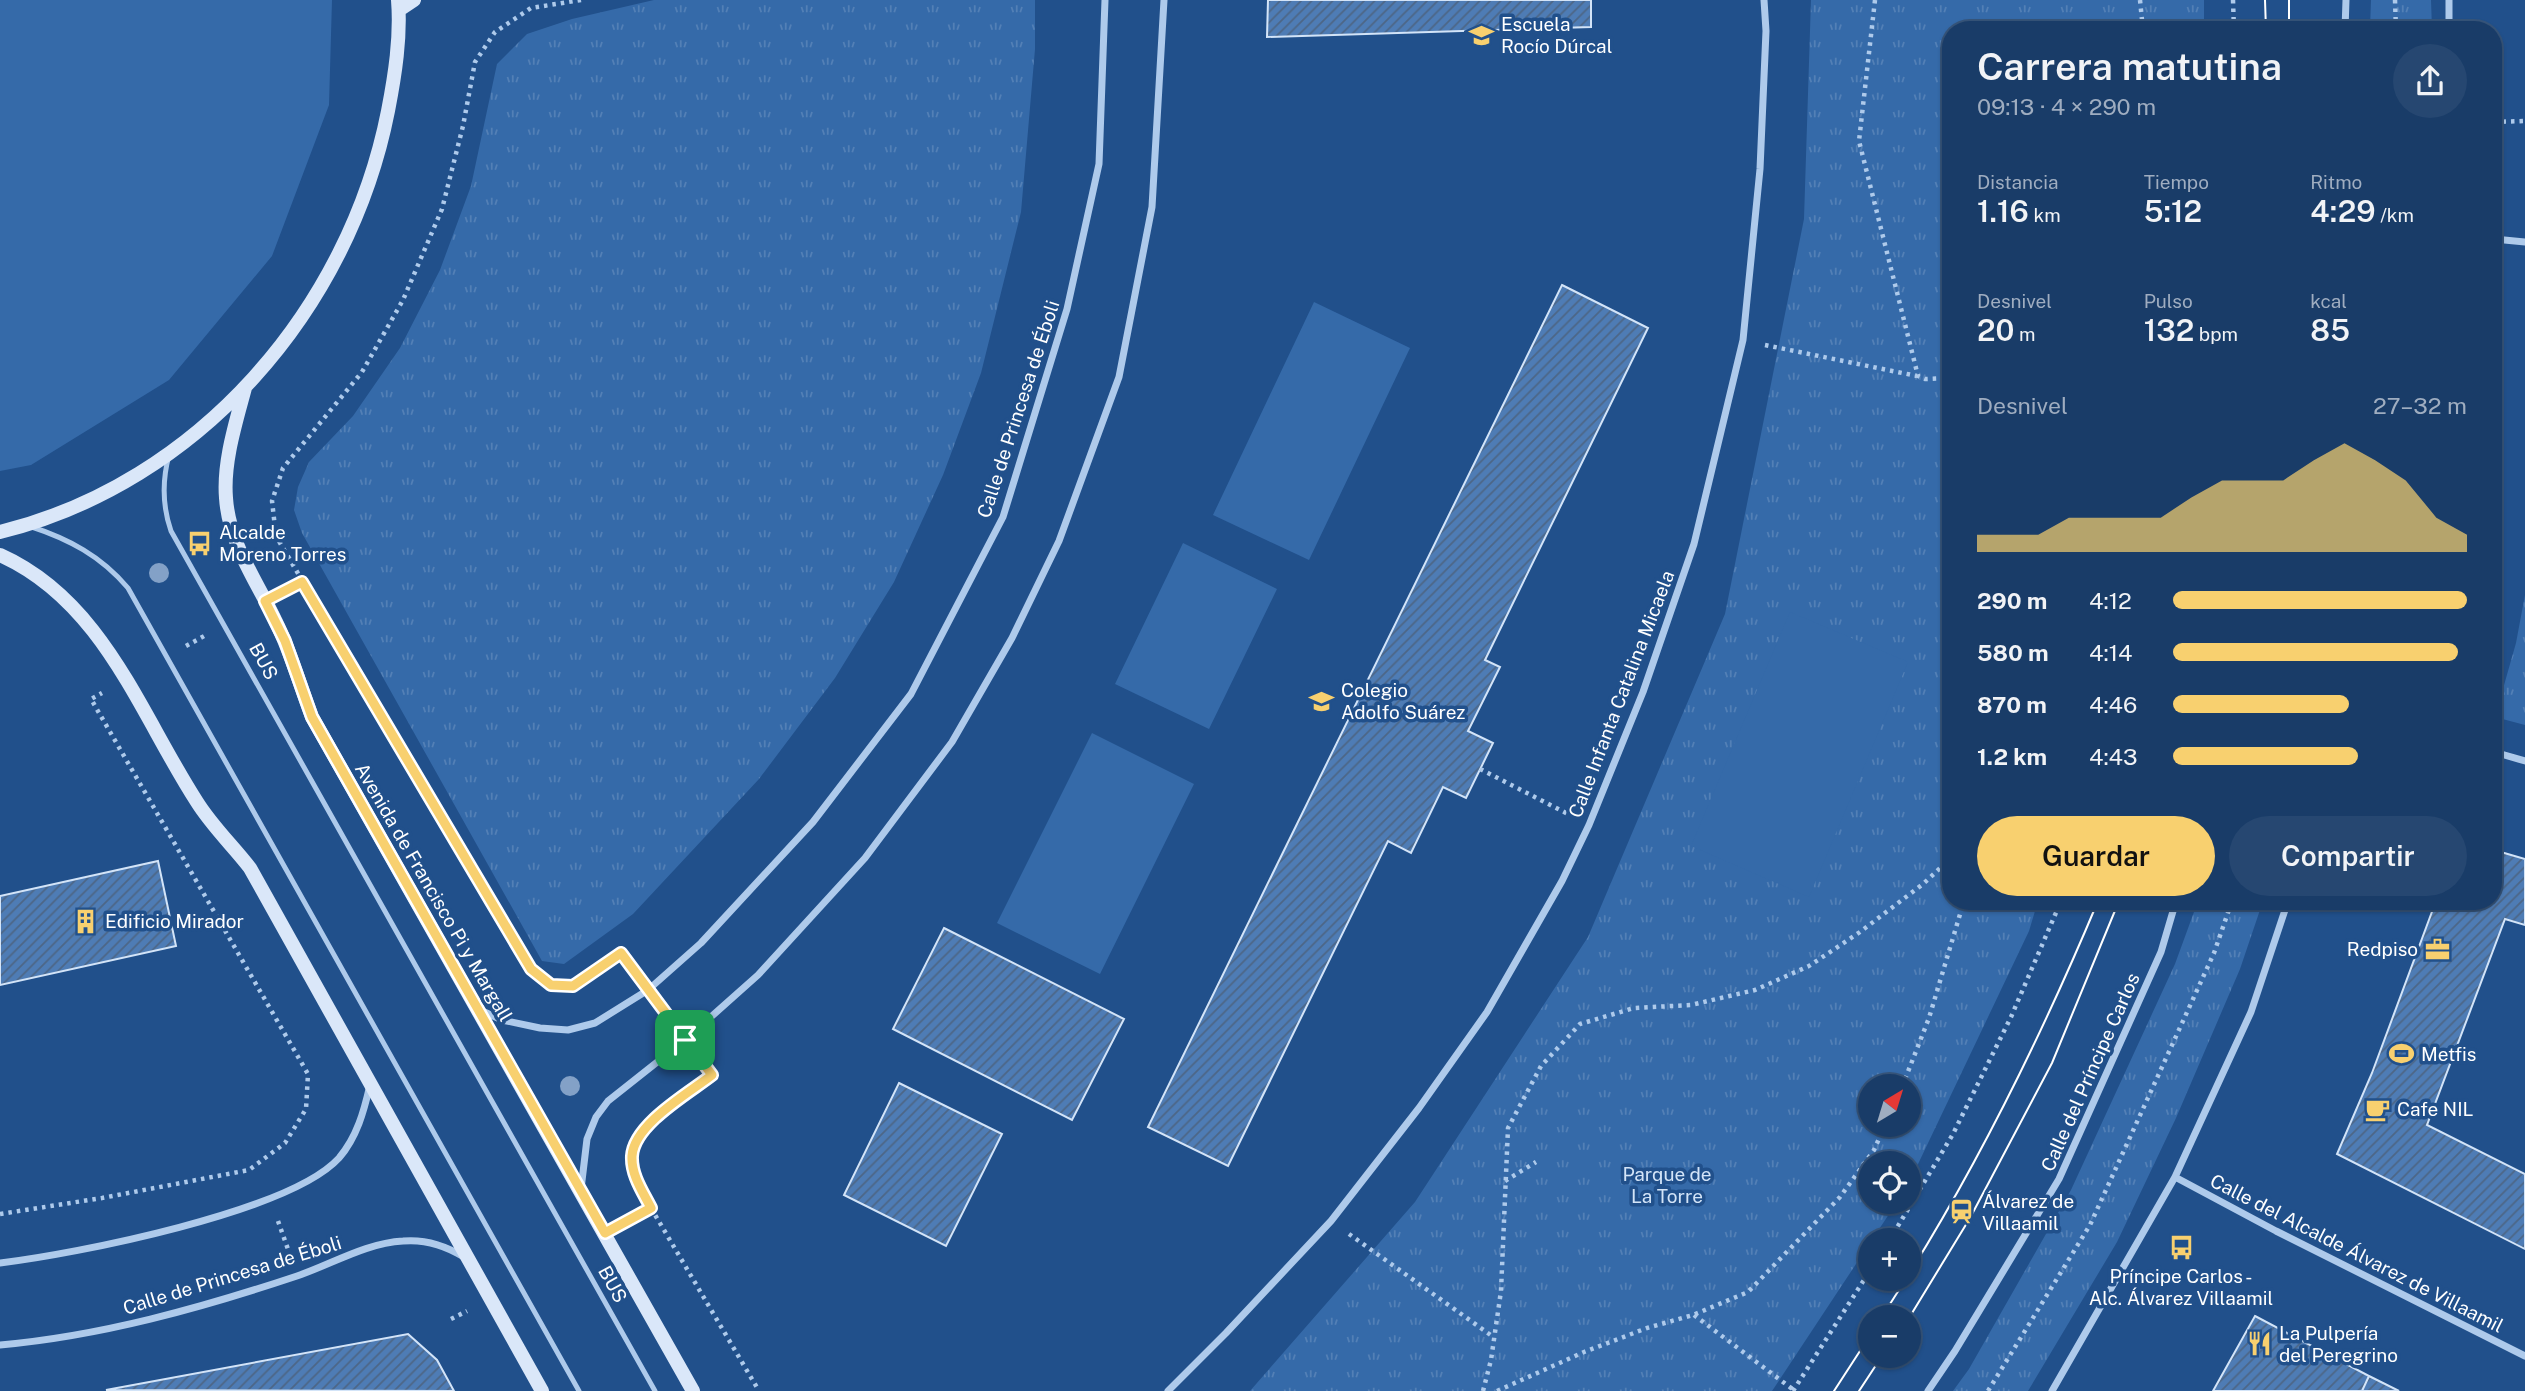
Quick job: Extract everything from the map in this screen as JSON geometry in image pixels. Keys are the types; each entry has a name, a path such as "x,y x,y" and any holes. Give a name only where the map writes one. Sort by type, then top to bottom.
{"street":[{"path":"0,532 27,525 97,498 151,466 208,422 245,388 300,321 335,265 362,205 382,141 394,76 398,5 414,0"},
{"name":"Calle de Princesa de Éboli","path":"480,1010 502,1020 540,1028 568,1030 595,1023 648,990 701,943 813,822 911,694 1003,517 1067,309 1099,164 1105,0"},
{"path":"581,1193 585,1149 596,1117 608,1101 685,1040 758,975 865,858 952,742 1012,638 1059,541 1119,377 1152,207 1164,0"},
{"name":"Calle Infanta Catalina Micaela","path":"1168,1391 1331,1221 1419,1108 1487,1012 1562,881 1589,825 1643,692 1694,544 1743,340 1760,169 1765,0"},
{"path":"2345,21 2346,0"},
{"path":"2449,0 2449,21"},
{"path":"2502,240 2525,242"},
{"name":"Avenida de Francisco Pi y Margall","path":"245,388 234,428 225,496 229,522 235,541 285,641 312,717 693,1391"},
{"path":"0,555 44,581 96,632 197,802 250,869 542,1391"},
{"path":"2502,754 2525,761"},
{"name":"Calle del Príncipe Carlos","path":"1928,1391 2059,1179 2161,952 2173,910"},
{"path":"2052,1391 2175,1177 2251,1012 2285,910"},
{"path":"0,1263 119,1241 271,1199 312,1178 338,1160 352,1140 365,1110 370,1084"},
{"name":"Calle del Alcalde Álvarez de Villaamil","path":"2175,1177 2525,1356"},
{"name":"Calle de Princesa de Éboli","path":"0,1345 103,1330 170,1314 297,1276 374,1246 394,1242 430,1243 450,1248 468,1259"}],"lane":[{"name":"BUS","path":"169,452 164,473 166,515 171,531 655,1391"},
{"path":"27,525 69,540 112,570 128,588 579,1391"}],"path":[{"path":"581,0 531,8 495,32 475,62 463,126 442,209 403,300 362,372 284,468 272,501 276,536 531,969 551,985 573,986 621,953 648,990"},
{"path":"1875,0 1859,141 1917,376"},
{"path":"2140,0 2142,21"},
{"path":"2233,0 2234,21"},
{"path":"2395,0 2396,21"},
{"path":"2502,122 2525,121"},
{"path":"1743,340 1925,379 1942,378"},
{"path":"167,656 225,624"},
{"path":"0,1214 249,1170 285,1143 306,1109 308,1074 91,699 126,680"},
{"path":"1480,769 1589,825"},
{"path":"1483,1391 1491,1360 1501,1291 1508,1128 1541,1066 1580,1024 1634,1008 1691,1005 1755,990 1810,966 1860,932 1942,866"},
{"path":"1907,1074 1929,1018 1961,910"},
{"path":"1897,1228 1954,1134 2011,1017 2057,910"},
{"path":"1988,1391 2090,1225 2209,965 2229,910"},
{"path":"685,1040 712,1075 660,1114 639,1136 632,1155 636,1178 759,1391"},
{"path":"1497,1391 1533,1373 1647,1328 1693,1315 1748,1292 1840,1197 1874,1150 1879,1138"},
{"path":"1505,1181 1536,1162"},
{"path":"605,1233 651,1208"},
{"path":"276,1217 293,1264"},
{"path":"1331,1221 1493,1336"},
{"path":"1693,1315 1794,1391 1858,1290"},
{"path":"451,1319 471,1309"}],"green space":[{"path":"0,0 332,0 329,105 272,256 169,380 31,465 0,471"},
{"path":"654,0 1035,0 1035,49 1021,212 981,373 943,475 894,582 835,678 759,779 633,914 564,964 542,961 302,533 294,510 298,487 309,462 353,416 400,348 440,270 471,186 497,64 527,34 572,19"},
{"name":"Parque de La Torre","path":"1811,0 2204,0 2204,21 1942,21 1942,910 2035,910 2029,931 1921,1158 1921,1151 1858,1151 1858,1214 1889,1214 1880,1228 1858,1228 1858,1261 1772,1391 1250,1391 1415,1202 1588,937 1725,614 1804,219"},
{"path":"2371,0 2431,0 2432,21 2370,21"},
{"path":"1314,302 1410,348 1309,560 1213,515"},
{"path":"1183,543 1277,589 1209,729 1115,684"},
{"path":"2525,595 2525,725 2502,719 2502,692 2516,643"},
{"path":"1790,612 1908,662 1809,897 1691,846"},
{"path":"1092,733 1194,784 1100,974 997,923"},
{"path":"2195,910 2260,910 2240,969 2176,1118 2117,1242 2028,1391 1953,1391 1969,1369 2071,1190 2175,964"}],"building":[{"path":"1268,0 1591,0 1591,27 1267,37"},
{"path":"1562,285 1648,328 1485,660 1500,667 1468,731 1493,743 1466,798 1443,787 1411,853 1388,841 1228,1166 1148,1127"},
{"path":"2502,852 2525,859 2525,925 2505,919 2427,1125 2525,1174 2525,1249 2337,1154 2372,1073 2433,910 2502,910"},
{"name":"Edificio Mirador","path":"158,861 176,946 0,985 0,896"},
{"path":"944,928 1124,1019 1072,1120 893,1029"},
{"path":"899,1083 1002,1134 946,1246 844,1195"},
{"path":"2255,1316 2369,1376 2362,1391 2213,1391"},
{"path":"408,1334 437,1360 454,1391 106,1390"},
{"path":"2369,1376 2399,1391 2362,1391"}],"tram line":[{"path":"2265,0 2266,21"},
{"path":"2289,0 2289,21"},
{"path":"1921,1254 2011,1091 2094,910"},
{"path":"1917,1305 1970,1218 2052,1063 2115,910"},
{"path":"1889,1305 1898,1291"},
{"path":"1834,1391 1858,1354"},
{"path":"1859,1391 1874,1368"}],"place":[{"name":"Escuela Rocío Dúrcal","path":"1481,35"},
{"name":"Alcalde Moreno Torres","path":"199,543"},
{"name":"Colegio Adolfo Suárez","path":"1321,701"},
{"name":"Edificio Mirador","path":"85,921"},
{"name":"Redpiso","path":"2438,949"},
{"name":"Metfis","path":"2401,1054"},
{"name":"Cafe NIL","path":"2377,1109"},
{"name":"Álvarez de Villaamil","path":"1962,1212"},
{"name":"Príncipe Carlos - Alc. Álvarez Villaamil","path":"2181,1248"},
{"name":"La Pulpería del Peregrino","path":"2259,1344"}],"route":[{"path":"302,582 531,969 551,985 573,986 621,953 685,1040 712,1075 660,1114 639,1136 632,1155 636,1178 651,1208 605,1233 312,717 285,641 265,601 302,582"}]}
